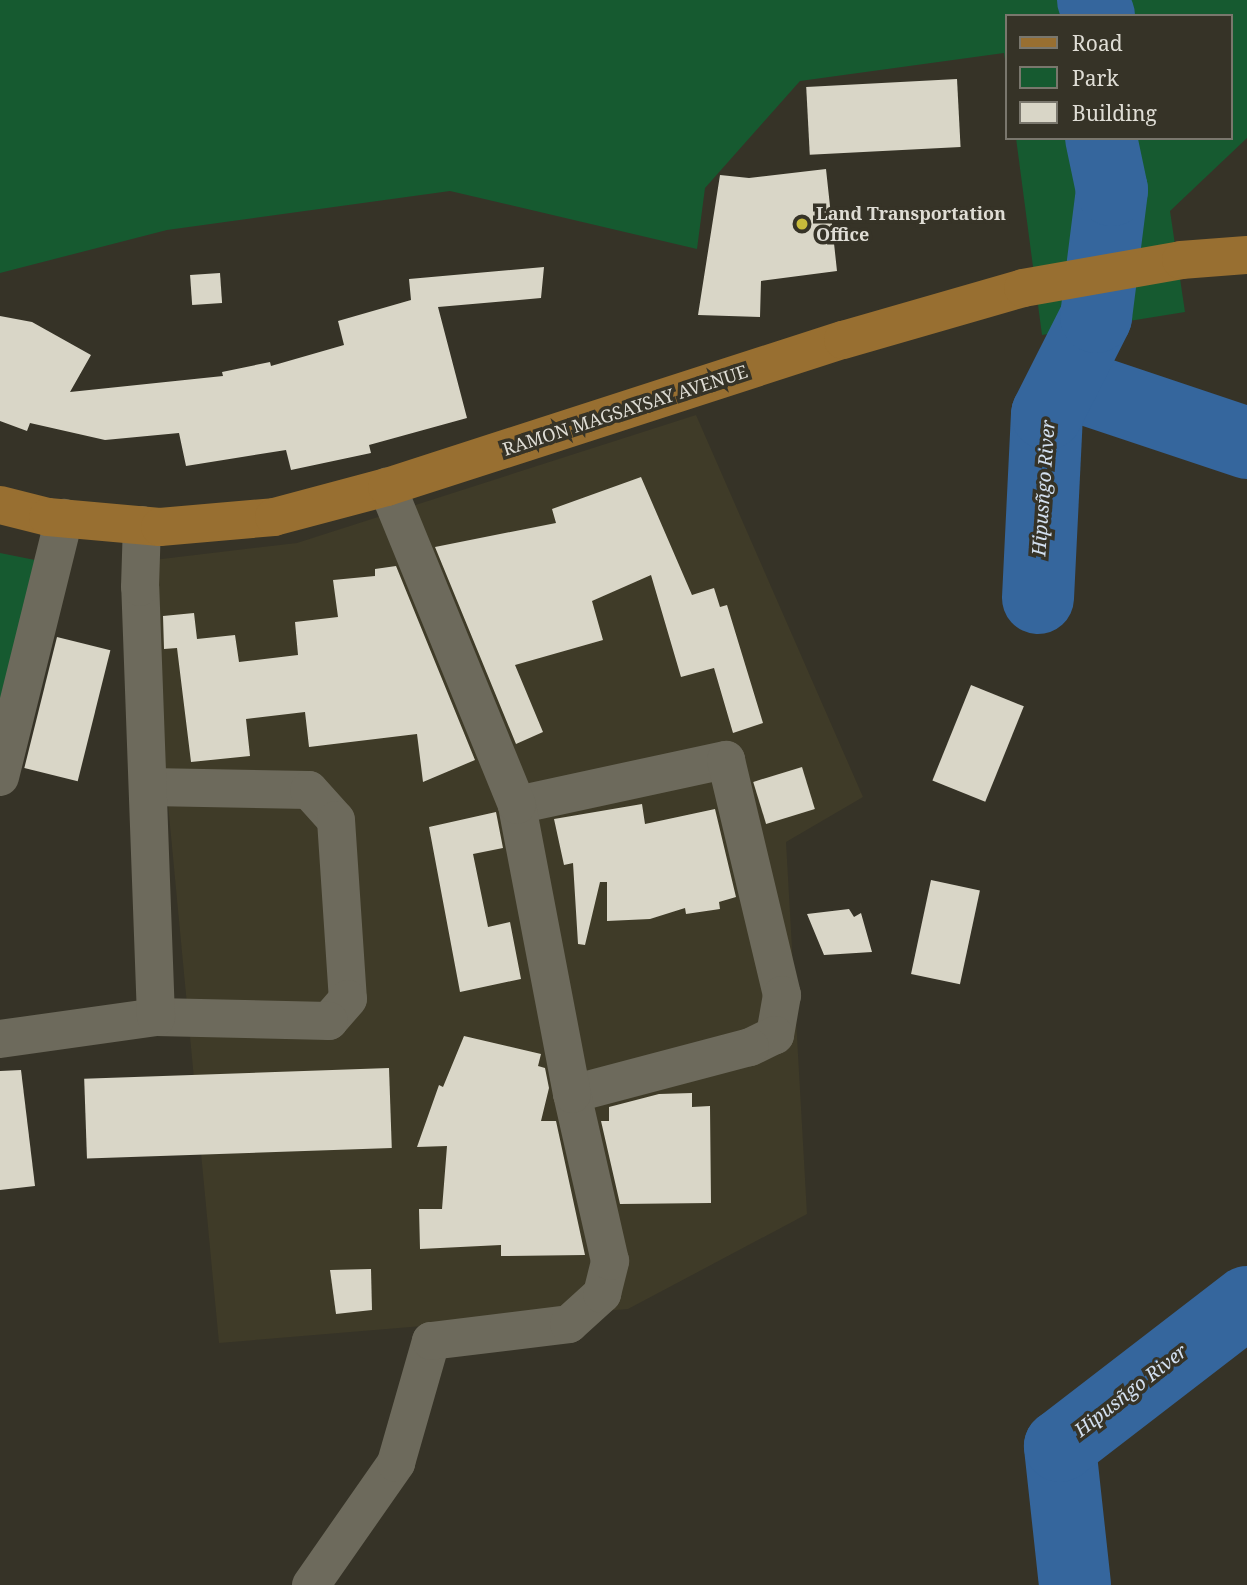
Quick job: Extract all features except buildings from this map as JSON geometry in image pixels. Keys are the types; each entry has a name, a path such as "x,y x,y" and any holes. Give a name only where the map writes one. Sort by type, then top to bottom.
{"main road":[{"name":"RAMON MAGSAYSAY AVENUE","path":"0,505 64,518 142,525 274,517 387,487 843,340 1023,288 1181,260 1247,255"}],"street":[{"path":"311,1585 396,1463 431,1341 569,1324 602,1294 610,1261 572,1094 517,805 387,487"},
{"path":"0,777 64,518"},
{"path":"142,525 140,587 150,787 156,1017"},
{"path":"517,805 726,760 782,995 775,1035 750,1047 572,1094"},
{"path":"0,1039 156,1017 329,1021 348,999 336,820 309,790 150,787"}],"shaded area":[{"path":"696,415 863,797 786,842 807,1214 628,1309 219,1343 145,561 297,543"}],"green space":[{"path":"0,0 1247,0 1247,138 1170,211 1185,312 1042,335 1016,140 1233,140 1233,14 1006,14 1006,66 1004,53 800,81 705,188 697,249 450,191 167,230 0,273"},
{"path":"0,553 50,563 0,787"}],"waterway":[{"name":"Hipusñgo River","path":"1093,0 1098,14"},
{"name":"Hipusñgo River","path":"1038,598 1047,414 1096,317 1112,190 1101,140"},
{"name":"Hipusñgo River","path":"1065,382 1247,443"},
{"name":"Hipusñgo River","path":"1075,1585 1060,1446 1247,1302"}],"place":[{"name":"Land Transportation Office","path":"802,224"}]}
